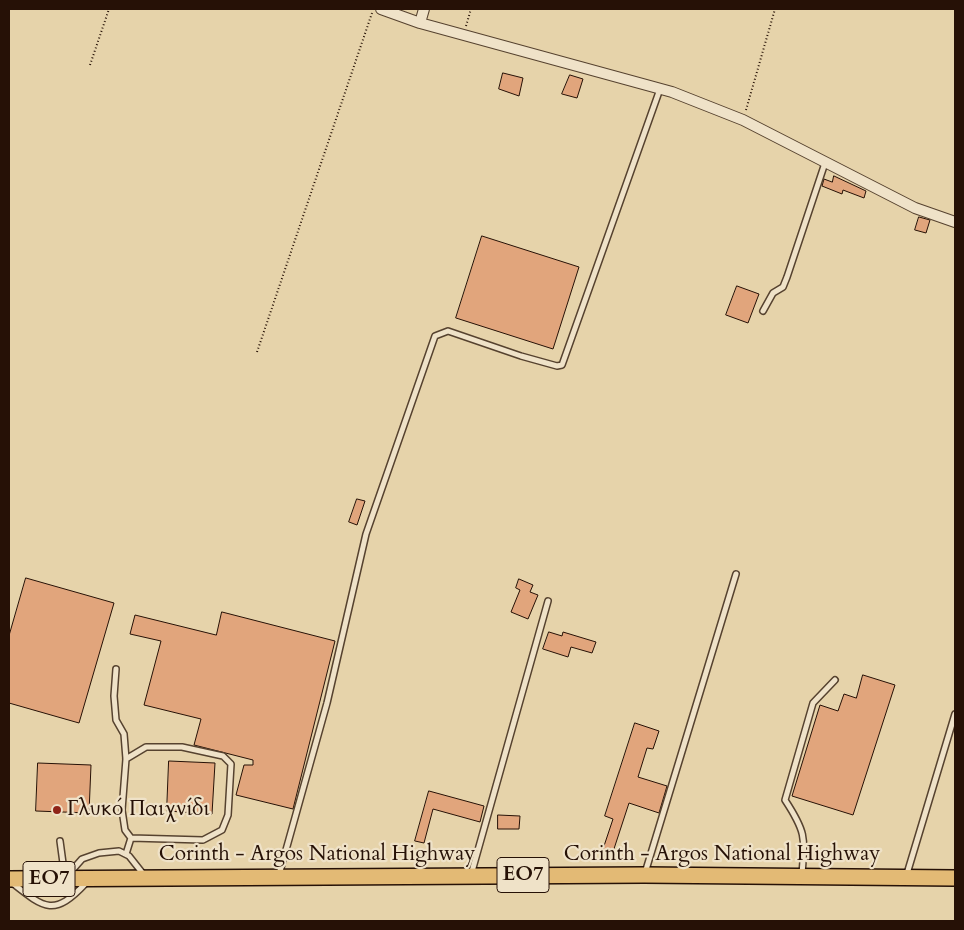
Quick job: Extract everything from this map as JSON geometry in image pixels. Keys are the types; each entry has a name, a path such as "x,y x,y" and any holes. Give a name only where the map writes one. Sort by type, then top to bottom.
{"main road":[{"name":"Corinth - Argos National Highway","path":"9,880 279,875 644,875 955,878"}],"street":[{"path":"381,9 420,23 660,89 743,120 915,208 955,222"},
{"path":"420,23 424,9"}],"lane":[{"path":"279,875 327,703 366,534 435,336 448,331 521,356 558,366 562,365 660,89"},
{"path":"762,311 773,293 783,287 825,163"},
{"path":"644,875 736,574"},
{"path":"470,876 548,601"},
{"path":"116,669 114,696 116,720 124,734 126,759 122,810 125,830 131,838"},
{"path":"802,877 804,844 802,827 785,800 813,703 835,680"},
{"path":"906,877 955,714"},
{"path":"126,759 146,747 182,747 223,756 231,764 228,815 222,830 203,840 131,838"},
{"path":"126,854 131,838"},
{"path":"60,841 65,878"},
{"path":"65,878 82,859 99,852 119,851 130,856 145,878"},
{"path":"9,880 31,898 45,906 59,906 71,900 90,878"}],"path":[{"path":"90,65 109,9"},
{"path":"257,352 373,9"},
{"path":"464,35 471,9"},
{"path":"743,120 775,9"}],"building":[{"path":"503,73 523,78 519,96 499,89"},
{"path":"570,75 583,79 577,98 562,94"},
{"path":"834,176 866,191 864,198 843,190 842,194 822,186 824,179 832,182"},
{"path":"919,217 930,220 926,233 915,230"},
{"path":"482,236 579,267 553,349 456,318"},
{"path":"737,286 759,294 748,323 726,315"},
{"path":"357,499 365,501 357,525 349,522"},
{"path":"26,578 114,603 79,723 9,703 9,636"},
{"path":"519,579 533,585 530,592 538,595 528,619 511,612 520,590 516,588"},
{"path":"222,612 335,641 293,809 236,795 244,765 253,765 253,760 194,745 201,719 144,705 161,641 130,634 135,615 216,635"},
{"path":"549,632 562,636 563,632 596,642 592,653 571,647 568,657 543,649"},
{"path":"863,675 895,685 853,815 792,796 820,705 838,711 844,694 856,698"},
{"path":"635,723 659,731 653,749 647,748 638,777 667,786 659,813 629,803 611,858 601,855 613,819 605,816"},
{"path":"169,761 215,763 212,814 167,811"},
{"path":"38,763 91,765 89,813 36,811"},
{"path":"429,791 484,806 480,822 433,809 424,843 415,841"},
{"path":"498,815 520,816 519,829 498,829"}],"place":[{"name":"Γλυκό Παιχνίδι","path":"57,810"}]}
